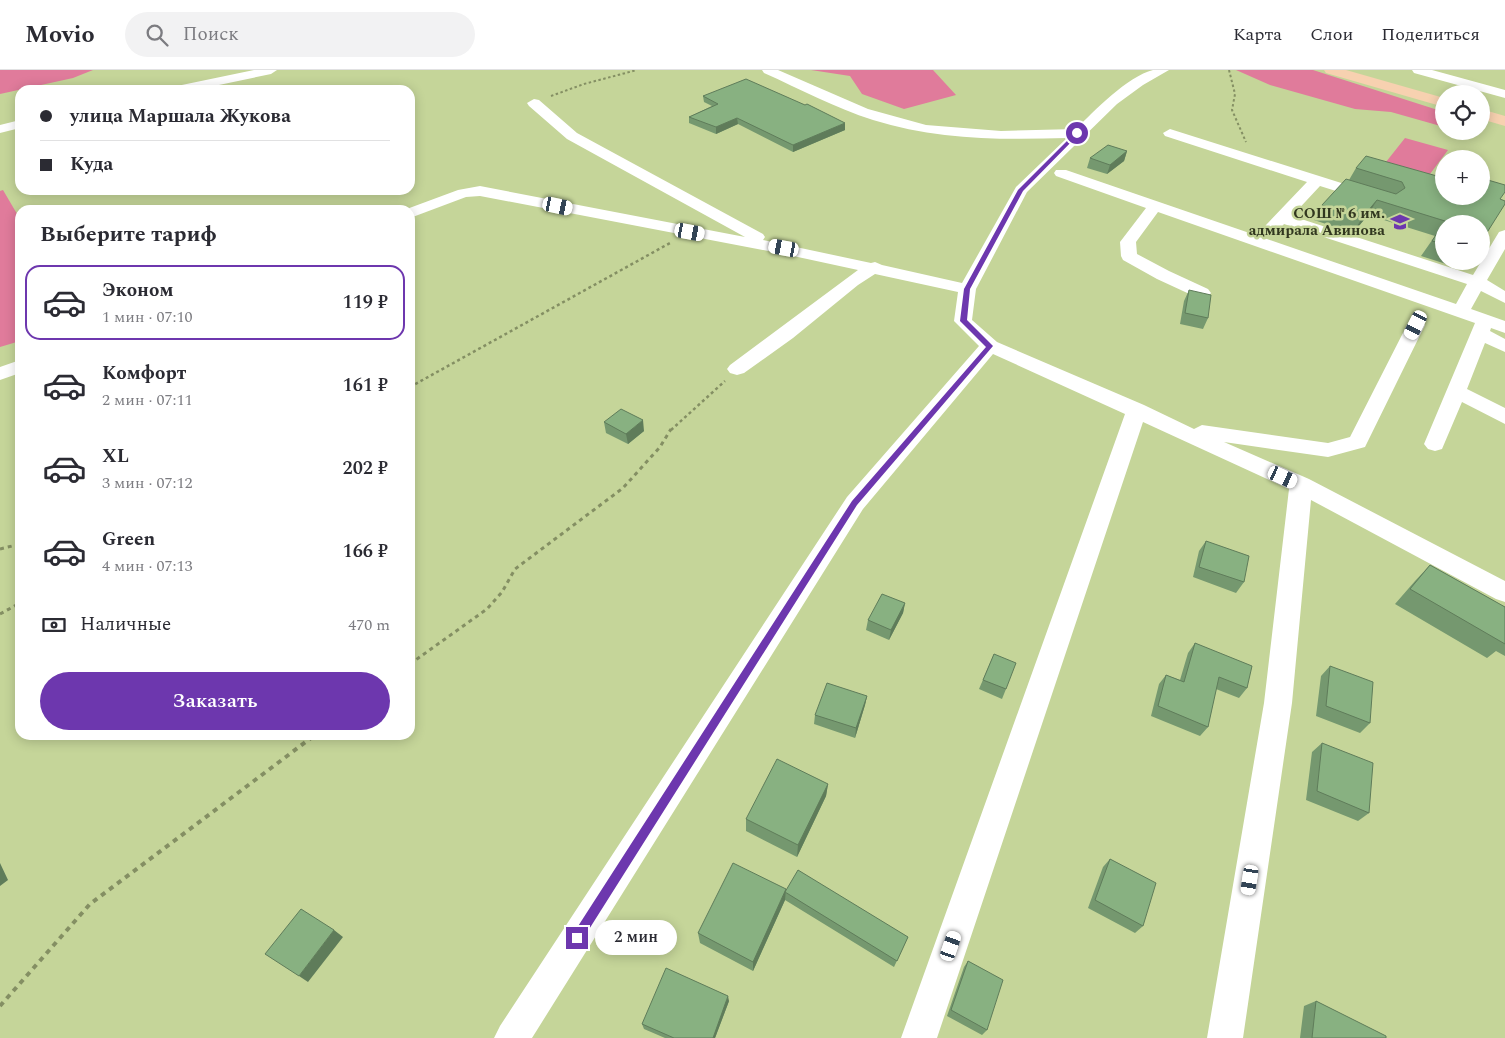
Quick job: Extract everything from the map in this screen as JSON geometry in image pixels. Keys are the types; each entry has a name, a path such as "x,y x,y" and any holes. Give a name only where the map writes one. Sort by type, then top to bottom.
{"main road":[{"path":"1332,70 1435,100"},
{"path":"1490,117 1505,121"}],"street":[{"path":"200,85 271,70"},
{"path":"768,70 877,117 926,129 980,134 1077,133"},
{"path":"1163,70 1139,82 1112,101 1077,133 1021,190 967,289 963,321 990,346 1301,485 1505,592"},
{"path":"1418,70 1505,94"},
{"path":"534,103 572,136 774,247"},
{"path":"0,129 15,125"},
{"path":"1170,133 1378,199"},
{"path":"1061,173 1461,312 1482,326 1505,346"},
{"path":"1258,242 1317,180"},
{"path":"415,210 463,193 480,191 875,267 967,289"},
{"path":"1155,206 1128,242 1129,256 1163,275 1202,293"},
{"path":"1281,218 1477,282 1505,298"},
{"path":"1461,312 1505,235"},
{"path":"1356,276 1379,250"},
{"path":"737,369 786,334 852,281 875,267"},
{"path":"1482,326 1505,327"},
{"path":"1435,444 1482,326"},
{"path":"512,1038 855,503 990,346"},
{"path":"0,374 15,368"},
{"path":"1456,391 1505,417"},
{"path":"919,1038 1136,410"},
{"path":"1226,1038 1278,703 1301,485"}],"lane":[{"path":"1175,428 1328,450 1358,442 1416,325"}],"path":[{"path":"534,103 584,84 636,70"},
{"path":"1229,70 1235,94 1232,110 1255,160"},
{"path":"415,384 690,232"},
{"path":"415,660 487,609 502,592 515,569 623,488 660,447 672,428 708,398 737,369"},
{"path":"0,548 15,545"},
{"path":"0,614 15,605"},
{"path":"0,1006 90,904 308,740"}],"shaded area":[{"path":"0,70 93,70 73,78 41,85 15,85 15,91 0,94"},
{"path":"811,70 933,70 956,95 904,109 862,94 850,76"},
{"path":"1236,70 1313,70 1435,109 1435,124 1391,112 1355,109 1270,85"},
{"path":"1405,138 1448,150 1435,150 1435,167 1430,174 1386,162"},
{"path":"3,190 15,210 15,342 0,347 0,191"}],"building":[{"path":"746,79 805,105 807,104 845,123 793,145 737,118 716,127 689,117 718,104 703,96"},
{"path":"1108,145 1127,151 1110,165 1090,158"},
{"path":"1366,156 1435,175 1435,205 1490,205 1490,181 1505,185 1505,192 1500,199 1505,201 1505,204 1490,228 1490,215 1435,215 1435,218 1377,200 1362,218 1322,205 1346,179 1396,194 1405,188 1402,182 1356,168"},
{"path":"1189,290 1211,295 1208,318 1185,313"},
{"path":"621,409 643,420 626,434 604,422"},
{"path":"1206,541 1249,556 1244,582 1199,567"},
{"path":"1430,565 1505,607 1505,644 1410,589"},
{"path":"882,594 905,603 891,630 868,620"},
{"path":"1195,643 1252,666 1247,688 1219,677 1208,727 1158,706 1166,675 1184,682"},
{"path":"994,654 1016,663 1006,689 983,680"},
{"path":"1330,666 1373,682 1370,723 1326,706"},
{"path":"827,683 867,696 856,728 815,715"},
{"path":"1322,743 1373,763 1369,813 1317,791"},
{"path":"777,759 828,784 798,845 746,819"},
{"path":"1110,859 1156,883 1143,926 1095,900"},
{"path":"733,863 786,889 753,962 698,933"},
{"path":"798,870 908,937 897,961 785,892"},
{"path":"301,909 334,930 299,976 265,954"},
{"path":"968,961 1003,980 987,1030 951,1010"},
{"path":"666,968 728,996 713,1038 674,1038 642,1024"},
{"path":"1316,1001 1386,1036 1386,1038 1312,1038"}],"place":[{"name":"СОШ № 6 им. адмирала Авинова","path":"1400,222"}],"route":[{"path":"577,938 855,503 990,346 963,321 967,289 1021,190 1077,133"}]}
